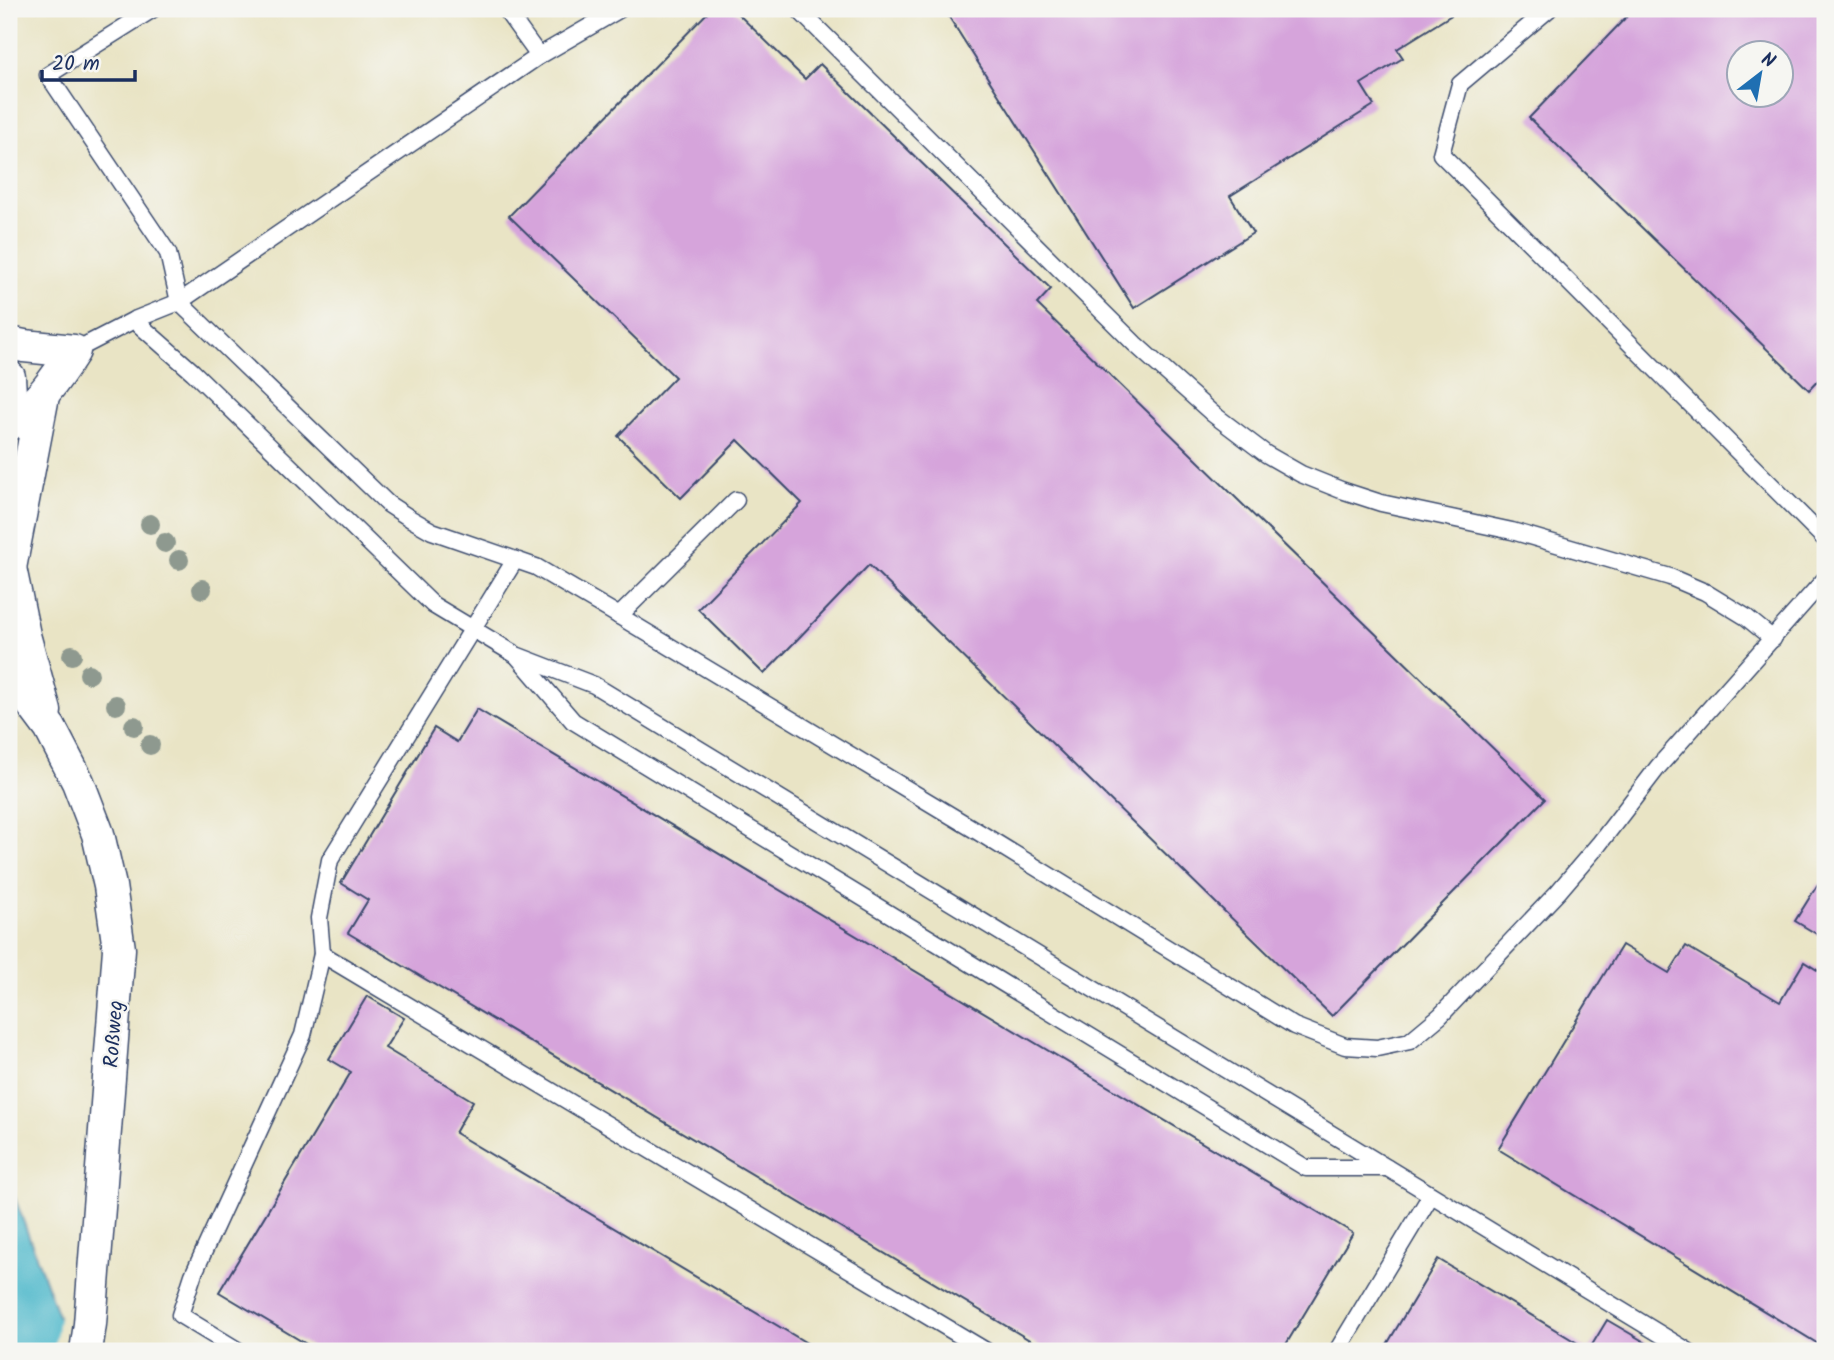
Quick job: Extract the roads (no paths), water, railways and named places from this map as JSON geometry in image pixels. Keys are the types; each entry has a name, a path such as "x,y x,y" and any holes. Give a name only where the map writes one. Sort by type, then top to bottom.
{"street":[{"path":"9,343 74,351"},
{"name":"Roßweg","path":"9,424 43,396 74,351"},
{"path":"9,377 9,404"},
{"name":"Roßweg","path":"43,396 9,566 24,635 50,728"},
{"name":"Roßweg","path":"9,673 50,728 78,782 98,834 110,886 119,949 88,1338"}],"lane":[{"path":"153,9 48,75 168,253 178,302 388,504 432,531 536,567 981,833 1294,1026 1345,1046 1377,1048 1410,1041 1440,1016 1559,892 1658,767 1825,579"},
{"path":"505,9 539,56"},
{"path":"74,351 134,320 178,302 539,56 620,9"},
{"path":"798,9 1135,344 1213,414 1266,454 1301,474 1381,503 1512,531 1670,577 1705,592 1746,617 1773,639"},
{"path":"1549,9 1460,84 1441,154 1825,538"},
{"path":"134,320 193,372 433,605 516,655 594,685 1688,1351"},
{"path":"620,616 736,500"},
{"path":"239,1351 180,1315 193,1275 303,1035 322,954 319,918 330,860 515,560"},
{"path":"516,655 573,722 1306,1168 1387,1168"},
{"path":"322,954 986,1351"},
{"path":"1337,1351 1431,1195"}],"water":[{"path":"9,1182 58,1316 91,1351 9,1351"}]}
